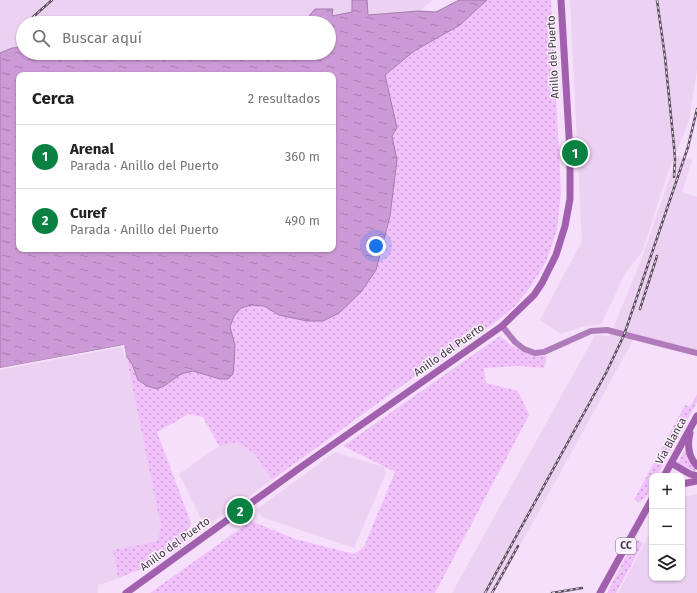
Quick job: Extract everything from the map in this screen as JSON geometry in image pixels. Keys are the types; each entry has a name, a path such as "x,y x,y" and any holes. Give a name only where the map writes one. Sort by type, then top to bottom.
{"main road":[{"name":"Anillo del Puerto","path":"126,593 301,467 502,326 528,302 542,283 558,250 568,212 570,186 570,153 561,0"},
{"path":"502,326 515,342 524,349 535,353 544,352 591,331 607,330 697,353"},
{"name":"Vía Blanca","path":"666,473 697,416"},
{"path":"692,425 688,447 697,466"},
{"path":"671,463 690,474 697,476"},
{"path":"685,483 697,481"},
{"name":"CC","path":"600,593 649,504"}],"shaded area":[{"path":"0,0 352,0 352,12 332,16 333,9 320,16 16,16 16,48 0,53"},
{"path":"367,0 433,0 419,11 368,15"},
{"path":"487,0 551,0 561,192 557,230 546,262 529,289 514,307 493,324 425,369 272,480 254,453 237,442 219,446 203,417 189,414 157,432 191,523 181,546 172,553 160,549 153,555 151,565 118,578 113,550 157,541 161,527 126,355 132,364 138,380 164,386 181,374 194,371 208,376 233,374 235,345 230,327 234,316 241,308 251,305 264,306 279,315 307,321 323,321 376,270 390,216 397,160 392,136 397,128 385,75 414,51 460,25"},
{"path":"570,0 697,0 697,70 689,121 668,172 642,252 626,272 601,324 581,327 561,334 540,320 582,241"},
{"path":"677,156 692,160 682,192 697,197 697,351 636,335 494,593 452,593 595,335 610,336 643,255"},
{"path":"500,336 511,345 522,351 533,355 547,356 544,368 518,366 484,368 486,383 518,391 529,415 435,593 150,593 251,521 295,539 354,554 364,547 395,472 343,446"},
{"path":"124,345 161,527 157,541 113,550 118,578 98,585 98,593 0,593 0,368"},
{"path":"697,394 697,402 659,473 649,473 648,494 639,502 634,500 685,405 690,407"},
{"path":"237,442 254,453 272,480 205,527 179,474 219,446"},
{"path":"686,451 696,472 678,463 683,452"},
{"path":"335,452 384,467 386,473 354,548 262,517 256,510"},
{"path":"697,494 697,593 618,593 649,535 649,581 685,581 685,497"},
{"path":"635,539 643,543 616,593 607,593"}],"water":[{"path":"352,0 367,0 368,15 419,11 436,12 459,0 487,0 460,25 414,51 385,75 397,128 392,136 397,160 390,216 376,270 361,292 339,313 323,321 307,321 279,315 264,306 251,305 241,308 234,316 230,327 235,345 233,374 228,379 220,379 193,371 181,374 157,389 147,386 138,380 123,345 0,368 0,53 16,48 16,60 336,60 336,16 332,16 352,12"},
{"path":"315,9 333,9 332,16 309,16"}],"pier":[{"path":"124,345 126,355 124,356 122,347 0,370 0,368"}],"railway":[{"path":"34,16 52,0"},
{"path":"657,0 665,57 674,146 674,177"},
{"path":"485,593 606,373 624,335 688,147 697,109"},
{"path":"640,309 657,256"},
{"path":"492,593 518,546"},
{"path":"552,593 582,588"}],"place":[{"name":"Arenal","path":"575,153"},
{"name":"Curef","path":"240,511"}]}
